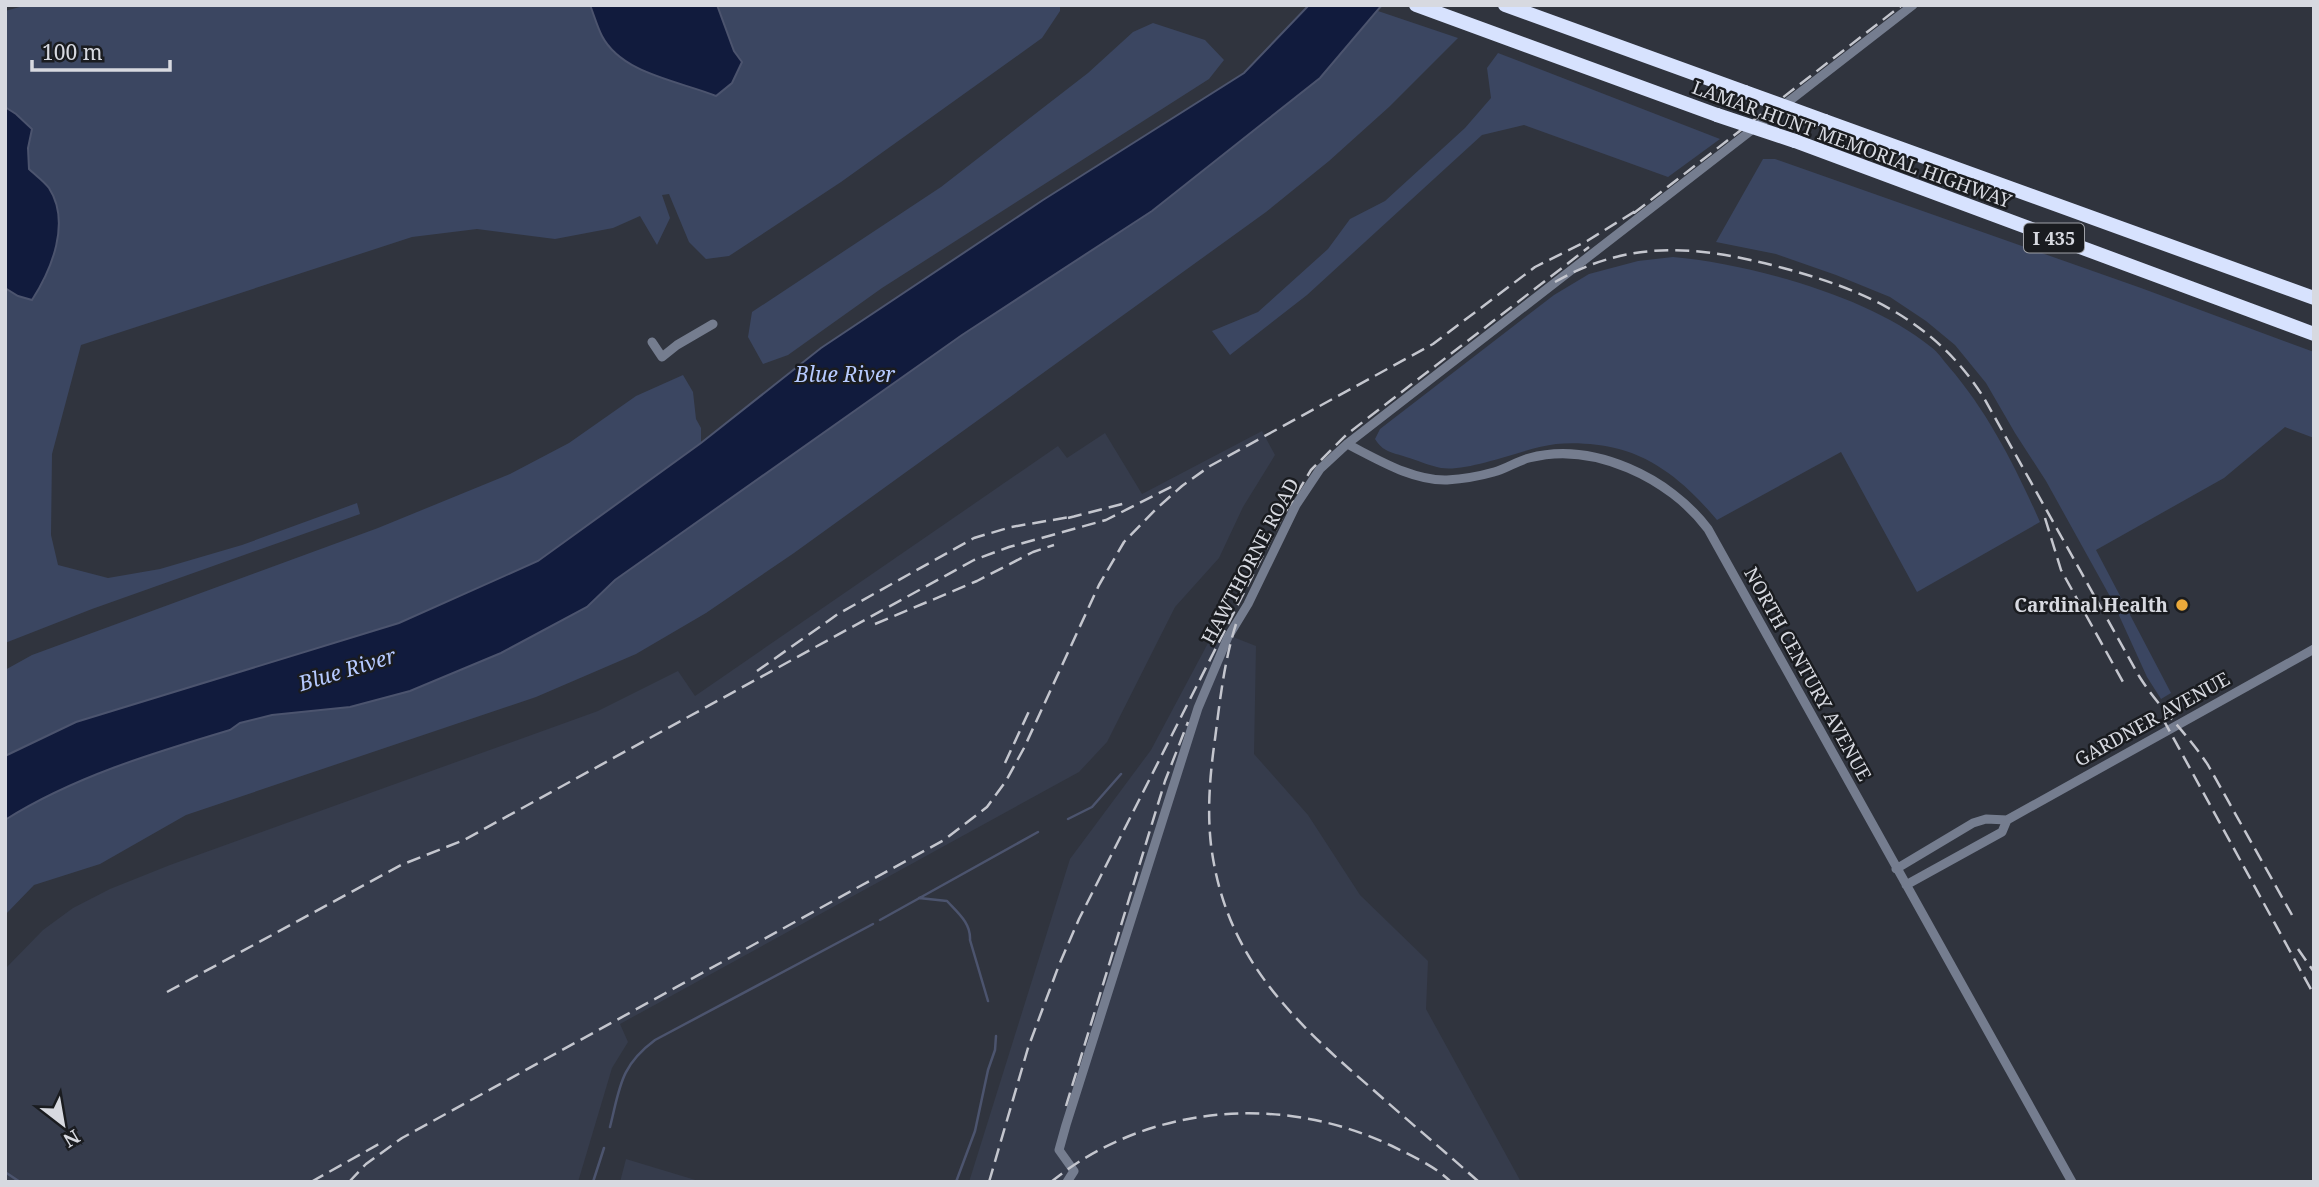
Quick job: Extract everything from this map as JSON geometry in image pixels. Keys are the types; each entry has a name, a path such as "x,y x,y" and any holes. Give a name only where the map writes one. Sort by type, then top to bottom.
{"highway":[{"name":"LAMAR HUNT MEMORIAL HIGHWAY","path":"1416,5 2314,334"},
{"name":"LAMAR HUNT MEMORIAL HIGHWAY","path":"1506,5 2314,298"}],"street":[{"name":"HAWTHORNE ROAD","path":"1067,1182 1074,1171 1059,1150 1198,708 1228,637 1248,604 1296,505 1320,469 1347,444 1913,5"},
{"path":"652,342 662,357 713,324"},
{"name":"NORTH CENTURY AVENUE","path":"1347,444 1415,475 1448,480 1495,472 1529,458 1572,455 1592,457 1620,465 1667,488 1698,515 2072,1182"},
{"name":"GARDNER AVENUE","path":"1896,869 1973,823 1986,819 2007,820 2314,649"},
{"name":"GARDNER AVENUE","path":"1906,886 2002,832 2007,820"}],"shaded area":[{"path":"27,5 1060,5 1060,11 1042,38 841,182 729,256 706,259 689,242 669,194 662,195 670,218 657,245 640,216 613,228 555,239 477,229 412,237 81,345 52,454 51,535 58,565 108,578 160,569 242,545 357,503 360,514 92,609 5,643 5,288 18,296 44,281 55,246 58,223 49,189 29,169 28,148 32,129 5,107 5,11"},
{"path":"1378,11 1458,38 1389,107 1329,161 1266,212 794,553 706,613 636,654 536,697 186,815 100,864 34,885 5,915 5,820 86,779 143,757 230,730 240,723 272,715 350,707 410,691 501,653 587,607 615,580 962,335 1152,211 1320,78"},
{"path":"1153,23 1205,40 1224,60 1209,79 882,288 788,355 763,364 748,337 752,312 941,187 1088,73 1133,32"},
{"path":"1498,53 1720,139 1668,177 1524,125 1482,135 1307,295 1230,355 1212,331 1258,312 1328,249 1350,219 1385,201 1465,128 1491,98 1487,68"},
{"path":"1763,159 1775,159 2314,352 2314,438 2285,427 2224,478 2096,550 2171,693 2161,699 2147,677 2112,600 2046,481 1986,383 1955,345 1890,297 1776,254 1716,242"},
{"path":"1673,257 1773,275 1844,298 1906,329 1931,347 1963,384 1989,422 2040,522 1917,592 1841,452 1717,520 1674,477 1648,460 1619,449 1588,444 1556,444 1482,463 1441,468 1388,451 1375,439 1380,429 1554,295 1589,274 1638,261"},
{"path":"683,375 693,392 696,419 701,428 701,443 538,561 399,623 76,722 5,756 5,670 32,655 378,528 510,474 569,443 636,396"},
{"path":"1262,431 1275,455 1243,507 1219,558 1175,607 1107,742 1079,772 620,1024 628,1042 612,1068 578,1182 5,1182 5,969 43,930 73,908 110,889 170,865 598,711 678,671 695,696 1058,446 1067,458 1105,433 1142,494"},
{"path":"1215,630 1256,646 1254,754 1308,815 1360,895 1428,961 1426,1009 1521,1182 969,1182 1070,859 1151,750"},
{"path":"626,1159 702,1182 620,1182"}],"water":[{"path":"590,5 717,5 734,51 742,62 732,83 716,96 653,75 637,68 611,49 602,36"},
{"name":"Blue River","path":"1309,5 1382,5 1320,78 1152,211 962,335 615,580 587,607 501,653 410,691 350,707 272,715 240,723 230,730 143,757 86,779 5,820 5,756 76,722 399,623 538,561 701,443 821,348 1043,200 1244,73"},
{"path":"5,107 32,129 28,148 29,169 49,188 58,215 59,230 52,260 32,300 5,288"}],"waterway":[{"path":"1068,819 1092,807 1121,774"},
{"path":"880,920 1038,832"},
{"path":"919,898 947,901 963,919 970,934 988,1001"},
{"path":"610,1127 619,1089 628,1068 655,1040 873,924"},
{"path":"956,1182 975,1131 996,1036"},
{"path":"593,1182 604,1148"},
{"path":"5,1172 20,1182"}],"railway":[{"path":"1634,213 1902,5"},
{"path":"349,1182 366,1164 402,1138 944,840 987,807 1006,781 1024,748 1099,585 1124,542 1156,509 1210,466 1433,344 1535,267 1587,241 1642,207"},
{"path":"989,1182 1028,1048 1079,919 1280,521 1311,470 1346,435 1589,247"},
{"path":"1555,282 1611,258 1639,252 1695,251 1753,260 1843,287 1897,313 1921,329 1965,371 1984,398 2139,676 2208,765 2292,915"},
{"path":"167,992 401,865 464,840 974,560 1009,547 1106,520 1173,486"},
{"path":"1068,518 1126,503"},
{"path":"757,671 838,614 974,538 1011,527 1076,516"},
{"path":"2045,518 2061,570 2123,682"},
{"path":"875,624 1054,545"},
{"path":"1236,624 1221,695 1209,805 1211,845 1230,920 1246,952 1266,982 1313,1036 1479,1182"},
{"path":"1005,763 1030,709"},
{"path":"2163,719 2314,995"},
{"path":"1066,1106 1165,781 1188,722"},
{"path":"2298,949 2314,972"},
{"path":"1051,1182 1089,1156 1129,1136 1172,1122 1216,1115 1261,1114 1306,1118 1350,1129 1415,1158 1451,1182"},
{"path":"311,1182 379,1144"}],"place":[{"name":"Cardinal Health","path":"2182,605"}]}
